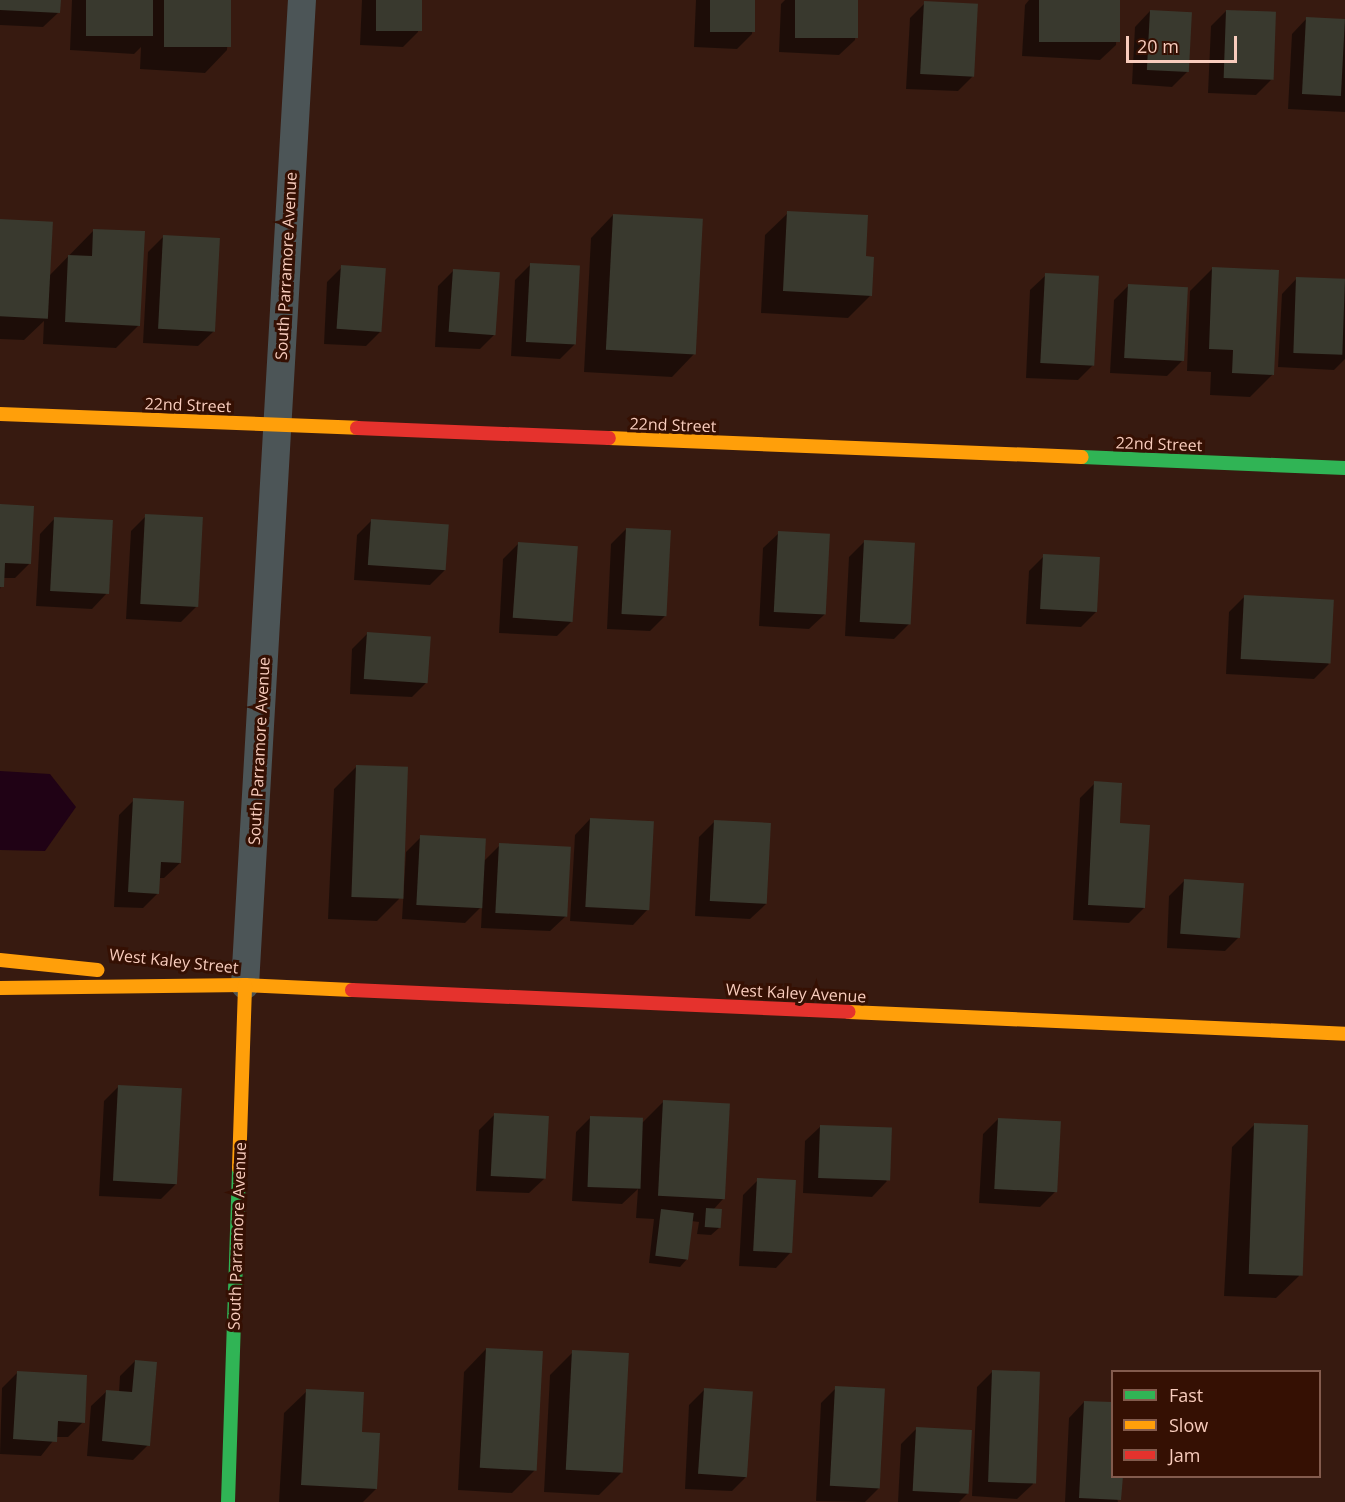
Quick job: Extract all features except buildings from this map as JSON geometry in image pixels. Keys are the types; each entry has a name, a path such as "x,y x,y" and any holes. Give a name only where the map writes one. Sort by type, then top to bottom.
{"street":[{"name":"South Parramore Avenue","path":"228,1502 245,986 302,0"},
{"name":"22nd Street","path":"0,414 1345,468"},
{"name":"West Kaley Street","path":"0,960 245,986"},
{"name":"West Kaley Street","path":"0,988 245,986"},
{"name":"West Kaley Avenue","path":"245,986 1345,1034"}],"shaded area":[{"path":"0,771 50,774 76,807 45,851 0,850"}],"traffic: fast":[{"path":"1082,457 1345,468"},
{"path":"228,1502 239,1168"}],"traffic: slow":[{"path":"0,414 357,428"},
{"path":"609,438 1082,457"},
{"path":"0,960 97,970"},
{"path":"0,988 245,985 352,990"},
{"path":"239,1168 245,985"},
{"path":"849,1012 1345,1034"}],"traffic: jam":[{"path":"357,428 609,438"},
{"path":"352,990 849,1012"}]}
